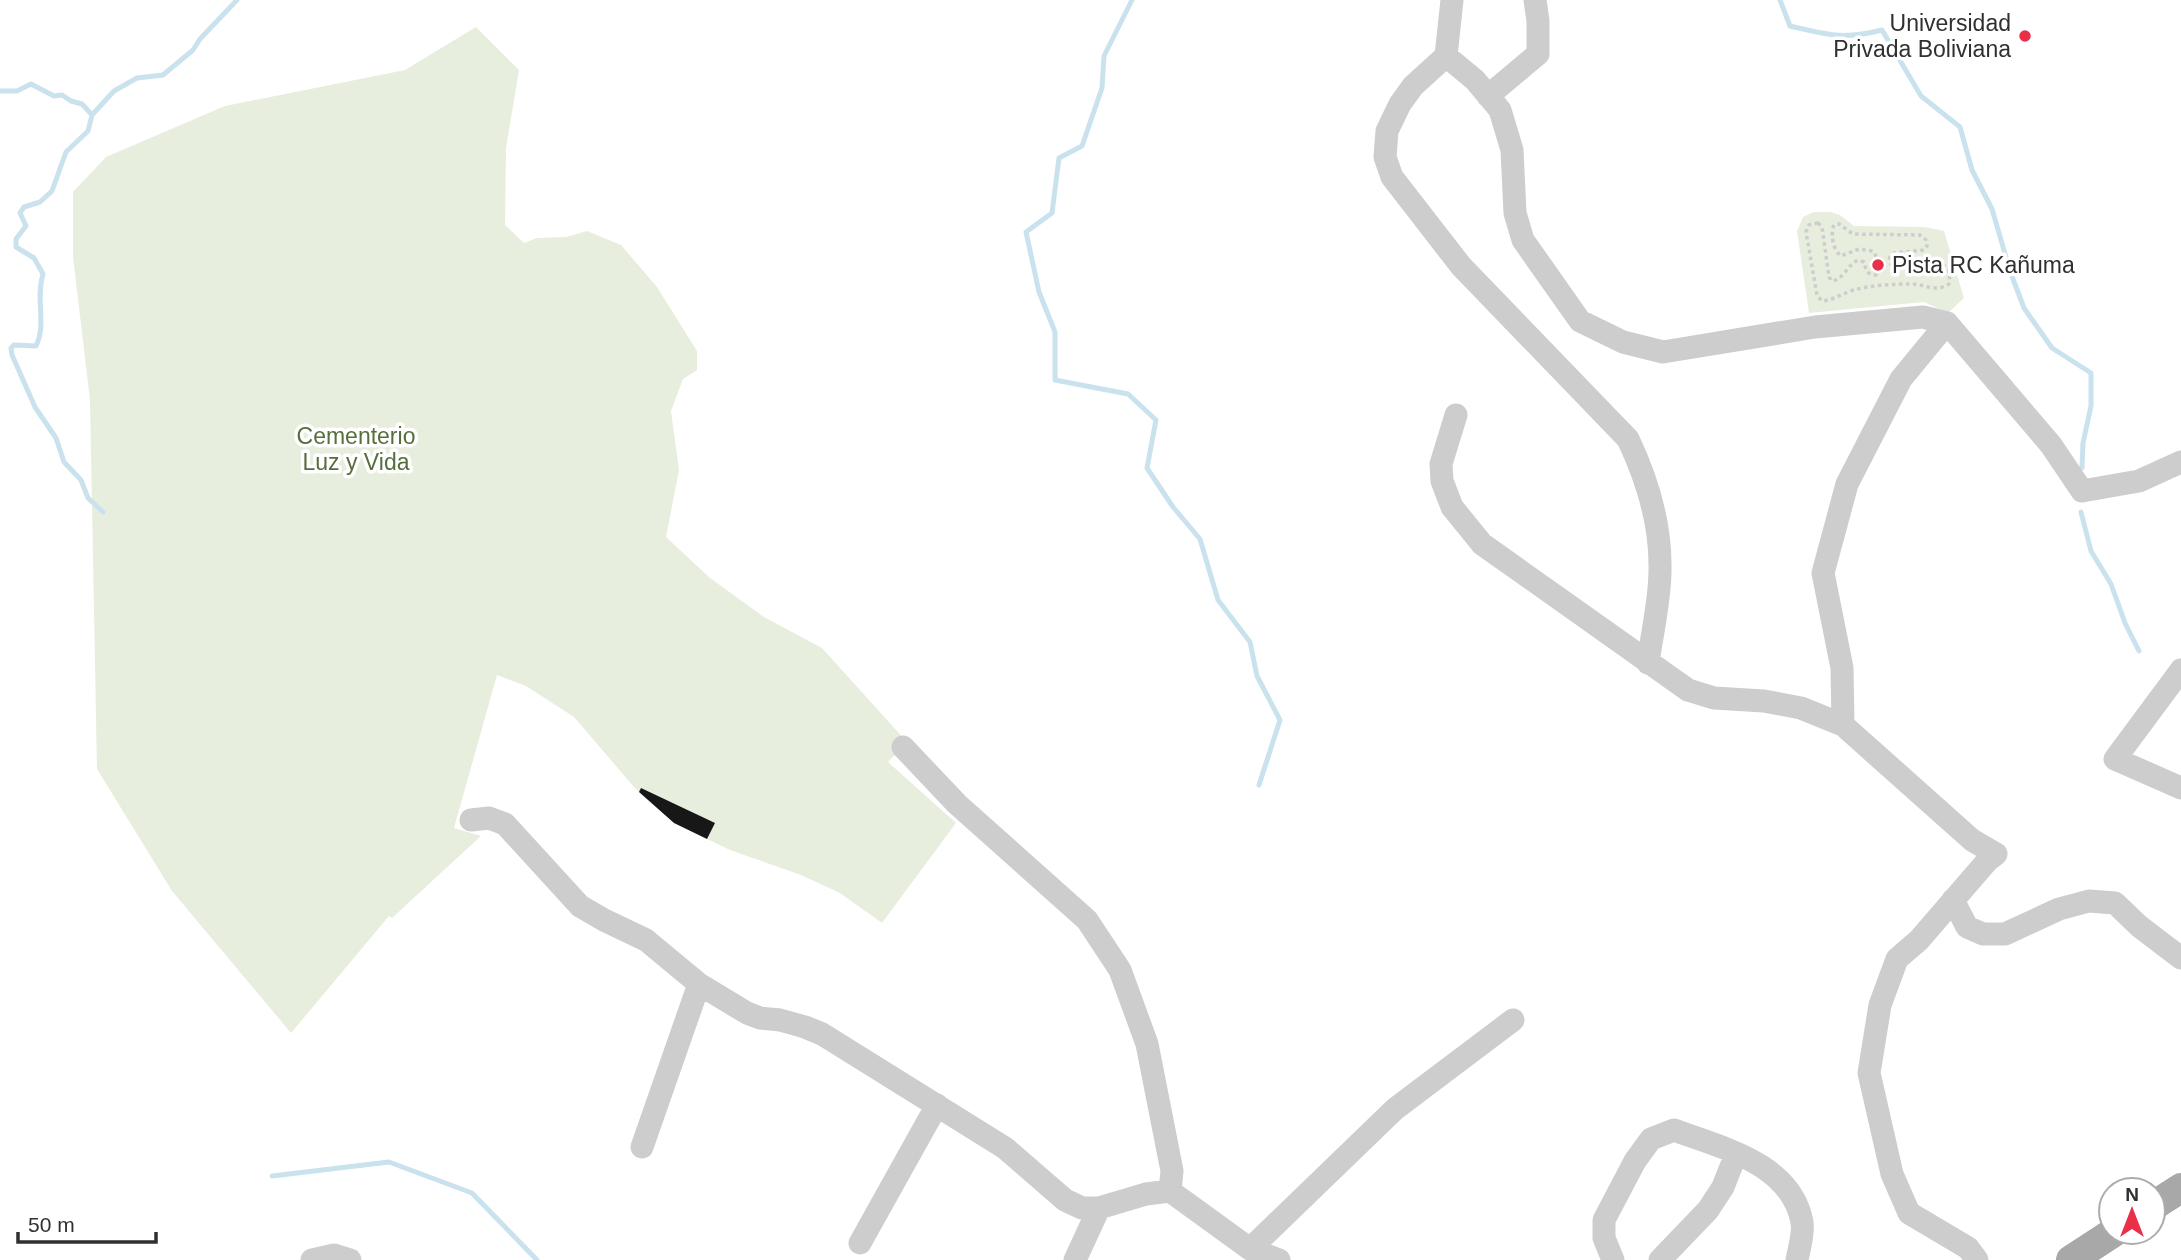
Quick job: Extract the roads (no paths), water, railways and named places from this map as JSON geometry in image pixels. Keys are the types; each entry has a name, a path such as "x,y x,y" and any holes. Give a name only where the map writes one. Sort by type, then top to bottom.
{"main road":[{"path":"2071,1260 2097,1243"}],"street":[{"path":"1452,0 1446,56 1413,86 1401,104 1387,131 1385,157 1392,177 1461,266 1628,439 1644,473 1656,519 1661,572 1648,663"},
{"path":"1488,96 1538,54 1535,0"},
{"path":"1446,56 1475,80 1500,110 1512,150 1515,213 1523,240 1580,321 1623,342 1663,352 1815,327 1923,317 1947,323 2051,445 2082,491 2139,481 2181,462"},
{"path":"1843,725 1842,668 1823,573 1847,484 1901,379 1947,323"},
{"path":"1456,415 1441,464 1442,481 1452,507 1482,544 1688,690 1714,698 1763,701 1801,708 1843,725 1972,840 1996,854 1919,940 1897,959 1880,1005 1869,1073 1892,1174 1909,1213 1968,1248 1977,1260"},
{"path":"2181,670 2115,759 2181,788"},
{"path":"903,747 957,804 1087,920 1120,970 1147,1044 1172,1171 1170,1191"},
{"path":"471,820 489,818 505,824 580,906 646,940 699,984 760,1018 780,1020 822,1034 1005,1148 1065,1200 1082,1208 1099,1208 1146,1194 1170,1191 1250,1249 1279,1260"},
{"path":"1953,900 1967,927 1983,934 2005,934 2059,909 2089,901 2115,903 2139,926 2181,958"},
{"path":"642,1147 699,984"},
{"path":"1250,1249 1395,1109 1513,1020"},
{"path":"859,1243 937,1105"},
{"path":"1613,1260 1604,1238 1604,1220 1634,1161 1651,1139 1674,1130 1747,1157 1779,1178 1797,1208 1802,1224 1797,1260"},
{"path":"1660,1260 1708,1210 1723,1187 1736,1154"},
{"path":"1076,1260 1099,1208"},
{"path":"312,1260 334,1255 350,1260"}],"waterway":[{"path":"0,91 17,91 31,84 54,96 62,95 82,104 92,115 114,91 137,78 163,75 193,50 237,0"},
{"path":"1132,0 1104,56 1102,88 1082,146 1059,158 1052,213 1026,232 1039,292 1055,332 1055,380 1128,394 1156,420 1147,468 1173,507 1200,539 1218,600 1250,642 1257,676 1280,720 1259,785"},
{"path":"1780,0 1790,26 1836,35 1857,35 1882,30 1921,96 1960,127 1972,170 1992,209 2024,308 2052,348 2091,373 2091,406 2083,443 2082,468"},
{"path":"92,115 88,131 66,152 52,191 40,202 24,207 20,213 26,226 16,239 16,247 34,258 43,274 40,293 41,329 36,346 14,345 11,348 35,407 56,438 64,462 81,480 88,498 103,512"},
{"path":"2081,512 2091,551 2111,584 2125,623 2139,651"},
{"path":"272,1176 389,1162 472,1193 537,1260"}],"place":[{"name":"Universidad Privada Boliviana","path":"2025,36"},
{"name":"Pista RC Kañuma","path":"1878,265"}],"park label":[{"name":"Cementerio Luz y Vida","path":"356,449"}]}
